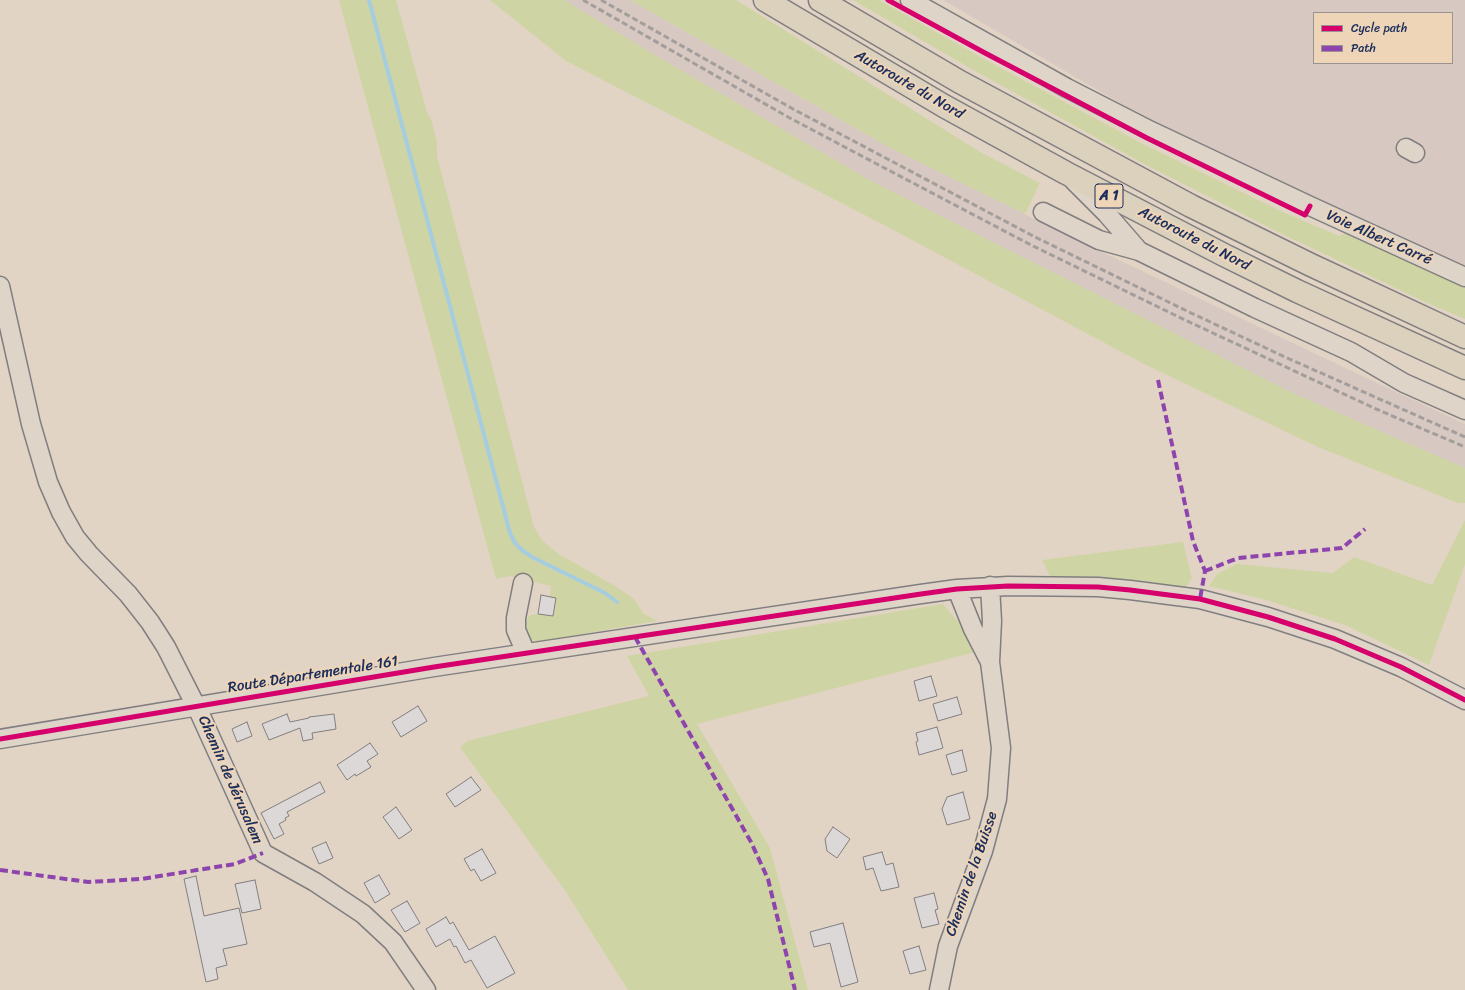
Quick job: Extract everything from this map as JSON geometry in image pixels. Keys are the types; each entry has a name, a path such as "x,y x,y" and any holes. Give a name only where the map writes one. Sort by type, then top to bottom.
{"highway":[{"name":"Autoroute du Nord","path":"765,0 944,106 1066,173 1224,255 1304,294 1465,368"},
{"name":"Autoroute du Nord","path":"820,0 960,82 1191,206 1311,265 1465,337"}],"street":[{"name":"Voie Albert Carré","path":"910,0 1067,88 1151,131 1465,277"},
{"path":"1066,173 1107,214 1138,251"},
{"path":"1043,212 1099,240 1138,251 1255,308 1351,352 1404,383 1465,410"},
{"name":"Chemin de Jérusalem","path":"0,286 31,424 48,482 61,512 75,536 89,554 128,594 150,622 180,672 263,853 315,882 363,914 393,942 426,990"},
{"path":"523,583 516,618 516,630 526,653"},
{"name":"Route Départementale 161","path":"0,739 434,667 990,586 1098,587 1200,599 1268,617 1335,639 1401,667 1465,700"},
{"name":"Chemin de la Buisse","path":"939,990 948,946 984,851 997,799 1000,748 990,662 992,620 990,586"},
{"name":"Chemin de la Buisse","path":"957,590 973,629 990,662"}],"shaded area":[{"path":"526,0 630,0 887,146 1077,240 1465,424 1465,481 1168,347"},
{"path":"943,0 1465,0 1465,267 1149,120"}],"green space":[{"path":"339,0 396,0 427,112 432,122 437,142 437,156 534,527 542,540 557,553 617,587 635,600 643,613 657,621 538,642 531,640 525,635 522,627 525,620 531,615 538,614 553,616 556,598 550,597 551,586 510,576 496,579"},
{"path":"490,0 564,0 655,55 873,182 1297,395 1465,468 1465,503 1458,503 1318,447 1144,364 884,225 566,61"},
{"path":"630,0 736,0 982,153 1040,183 1025,214 887,146"},
{"path":"853,0 879,0 982,58 1143,144 1285,213 1339,236 1350,231 1465,286 1465,319 1425,302 1278,232 1148,166 975,71"},
{"path":"1465,520 1465,564 1429,665 1345,625 1266,600 1209,586 1217,574 1237,564 1333,573 1354,557 1432,585"},
{"path":"1183,542 1192,578 1184,590 1051,578 1042,560"},
{"path":"943,604 961,625 975,652 697,724 770,848 808,990 628,990 564,889 460,747 467,741 649,696 627,656"}],"building":[{"path":"541,595 556,598 553,616 538,614"},
{"path":"931,676 937,696 919,701 914,681"},
{"path":"957,697 962,714 938,721 933,704"},
{"path":"418,706 427,721 401,737 392,722"},
{"path":"287,714 290,722 309,717 334,714 336,729 312,733 313,739 303,741 300,728 269,740 262,724"},
{"path":"247,722 252,736 237,742 232,729"},
{"path":"937,727 943,748 919,755 916,742 918,741 916,733"},
{"path":"370,743 378,754 367,761 371,767 356,776 355,774 347,780 337,765"},
{"path":"962,750 967,771 952,775 946,755"},
{"path":"471,777 481,790 455,807 446,794"},
{"path":"320,782 325,792 287,812 289,816 285,818 286,820 279,824 284,834 274,839 261,813"},
{"path":"963,792 970,819 947,825 942,809 947,797"},
{"path":"396,807 412,830 399,839 383,817"},
{"path":"833,827 850,839 837,858 827,851 825,839"},
{"path":"326,842 333,858 319,864 312,848"},
{"path":"482,849 496,873 481,881 474,869 471,871 464,859"},
{"path":"882,852 886,865 893,863 899,887 881,891 873,868 866,870 863,857"},
{"path":"379,875 390,894 375,903 364,883"},
{"path":"196,876 204,916 239,908 247,944 223,949 227,965 216,968 218,979 206,982 184,879"},
{"path":"255,880 261,909 242,913 235,884"},
{"path":"934,893 938,909 935,910 939,924 922,928 914,898"},
{"path":"407,901 420,923 405,932 391,910"},
{"path":"446,917 450,924 453,922 469,950 495,936 515,973 487,988 471,960 465,963 456,946 454,947 450,939 436,947 426,929"},
{"path":"843,923 858,982 841,987 830,943 814,947 810,932"},
{"path":"919,946 926,970 910,974 903,951"}],"waterway":[{"path":"369,0 510,533 515,543 532,557 605,593 617,602"}],"railway":[{"path":"583,0 788,117 1031,245 1185,320 1376,409 1465,447"},
{"path":"601,0 793,109 1035,237 1285,357 1465,437"}],"marked path":[{"path":"1158,380 1193,541 1205,571 1200,599"},
{"path":"1205,571 1238,558 1342,548 1365,529"},
{"path":"635,637 751,842 768,879 795,990"},
{"path":"0,870 88,882 141,879 235,864 263,853"}],"cycle path":[{"path":"888,0 1147,138 1305,215 1310,206"},
{"path":"0,739 434,667 921,594 957,589 1008,586 1098,587 1200,599 1268,617 1335,639 1401,667 1465,700"}]}
